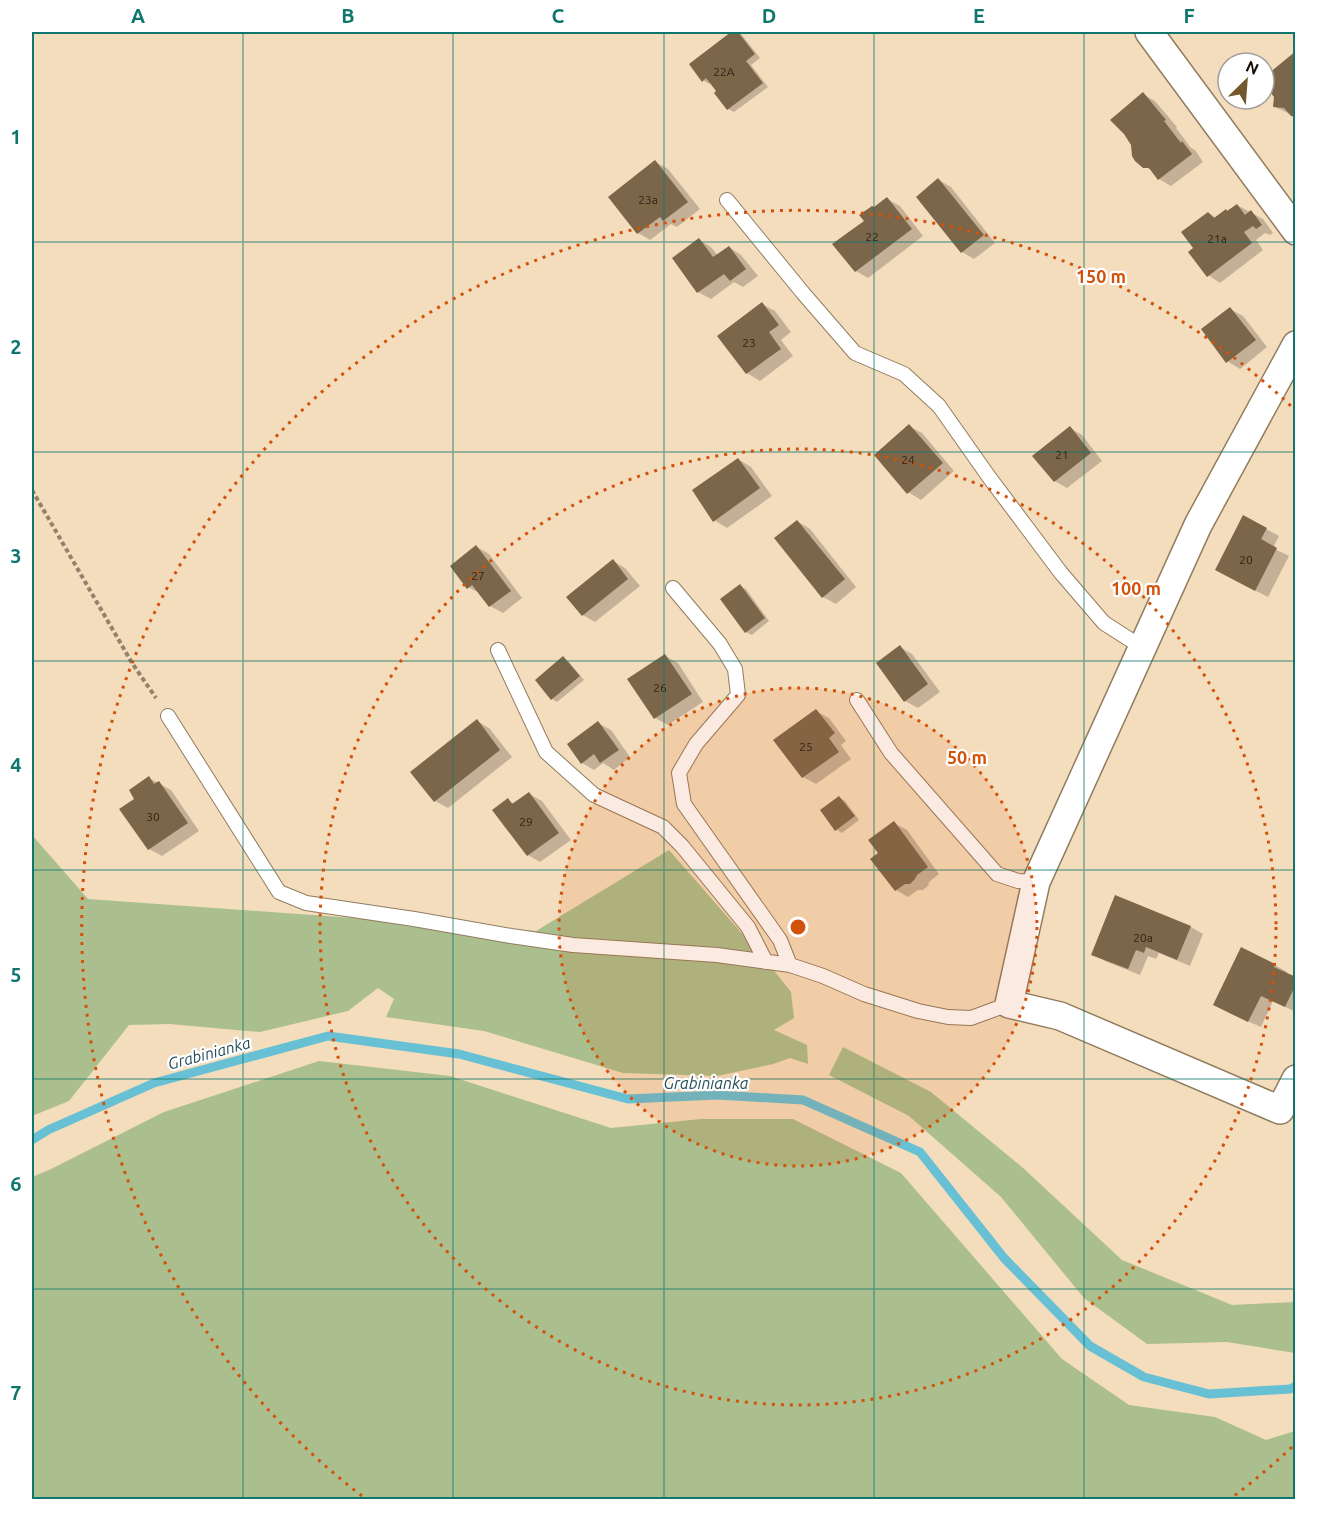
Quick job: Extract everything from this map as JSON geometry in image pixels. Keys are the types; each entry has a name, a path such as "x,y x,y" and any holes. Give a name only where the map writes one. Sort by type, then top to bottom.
{"street":[{"path":"1149,32 1296,231"},
{"path":"1296,345 1198,525 1036,882 1009,1004 1060,1016 1280,1110 1296,1079"}],"lane":[{"path":"727,200 855,353 904,374 939,406 1061,573 1104,623 1143,648"},
{"path":"673,588 720,644 735,669 738,694 696,744 679,773 684,804 780,940 790,965"},
{"path":"498,650 546,752 594,795 663,827 682,846 748,927 766,962"},
{"path":"857,700 891,753 997,874 1017,881 1036,882"},
{"path":"168,716 279,892 306,903 573,945 707,954 790,965 864,994 918,1011 948,1017 971,1018 1009,1004"}],"path":[{"path":"32,490 132,663 168,716"}],"green space":[{"path":"32,835 88,899 536,931 669,850 791,992 794,1018 774,1030 807,1045 808,1064 790,1058 717,1076 623,1073 484,1031 386,1017 394,999 378,988 348,1011 260,1032 169,1024 129,1025 69,1101 32,1116"},
{"path":"843,1047 931,1092 1022,1167 1122,1260 1232,1305 1295,1302 1295,1353 1227,1342 1147,1344 1084,1298 1001,1197 909,1116 829,1075"},
{"path":"319,1061 450,1076 611,1128 701,1119 793,1119 901,1173 1062,1359 1129,1405 1215,1417 1266,1440 1295,1431 1295,1499 32,1499 32,1177 164,1112"}],"building":[{"path":"731,32 738,32 755,54 746,61 763,83 727,110 706,78 702,82 689,64"},
{"path":"1296,51 1296,117 1291,116 1284,108 1276,107 1276,67"},
{"path":"1143,92 1181,143 1182,141 1192,154 1158,180 1149,168 1143,168 1135,161 1131,145 1110,120"},
{"path":"655,160 688,202 663,221 660,217 637,234 608,197"},
{"path":"938,178 984,235 961,253 916,197"},
{"path":"887,197 912,229 855,272 832,244 864,221 859,215"},
{"path":"1237,204 1245,215 1251,210 1262,225 1256,229 1253,226 1244,232 1252,243 1207,277 1188,252 1193,248 1181,232 1208,212 1214,218"},
{"path":"699,238 713,257 729,246 746,269 730,281 724,274 697,293 672,258"},
{"path":"762,302 779,325 769,332 781,349 746,374 717,336"},
{"path":"1230,307 1256,340 1226,363 1201,329"},
{"path":"909,424 943,463 907,494 874,455"},
{"path":"1070,426 1091,453 1054,482 1032,456"},
{"path":"738,458 760,488 713,522 692,490"},
{"path":"1243,515 1267,528 1261,539 1277,548 1255,591 1215,570"},
{"path":"797,520 845,579 822,598 774,538"},
{"path":"476,545 511,591 489,607 472,585 467,589 450,566"},
{"path":"613,559 628,579 582,616 566,597"},
{"path":"740,584 765,618 745,633 720,599"},
{"path":"900,645 928,684 904,702 876,663"},
{"path":"665,654 692,694 654,719 627,679"},
{"path":"563,656 580,676 551,700 535,680"},
{"path":"816,709 835,733 829,738 839,752 802,778 773,740"},
{"path":"477,719 500,750 434,802 410,772"},
{"path":"598,721 619,750 600,763 594,754 581,764 567,744"},
{"path":"149,776 154,784 159,781 188,823 148,850 119,809 134,799 129,790"},
{"path":"529,792 559,833 527,856 492,810 508,798 512,804"},
{"path":"839,796 855,816 835,831 820,810"},
{"path":"894,821 928,867 910,884 905,884 895,891 870,859 878,853 868,840"},
{"path":"1115,895 1191,926 1177,960 1146,947 1144,953 1136,950 1128,969 1091,955"},
{"path":"1241,947 1296,977 1296,984 1285,1007 1261,996 1248,1022 1213,1005"}],"waterway":[{"name":"Grabinianka","path":"32,1140 48,1130 154,1083 328,1036 459,1054 628,1099 717,1095 803,1100 920,1152 1004,1258 1090,1346 1144,1377 1209,1394 1290,1389 1296,1386"}]}
